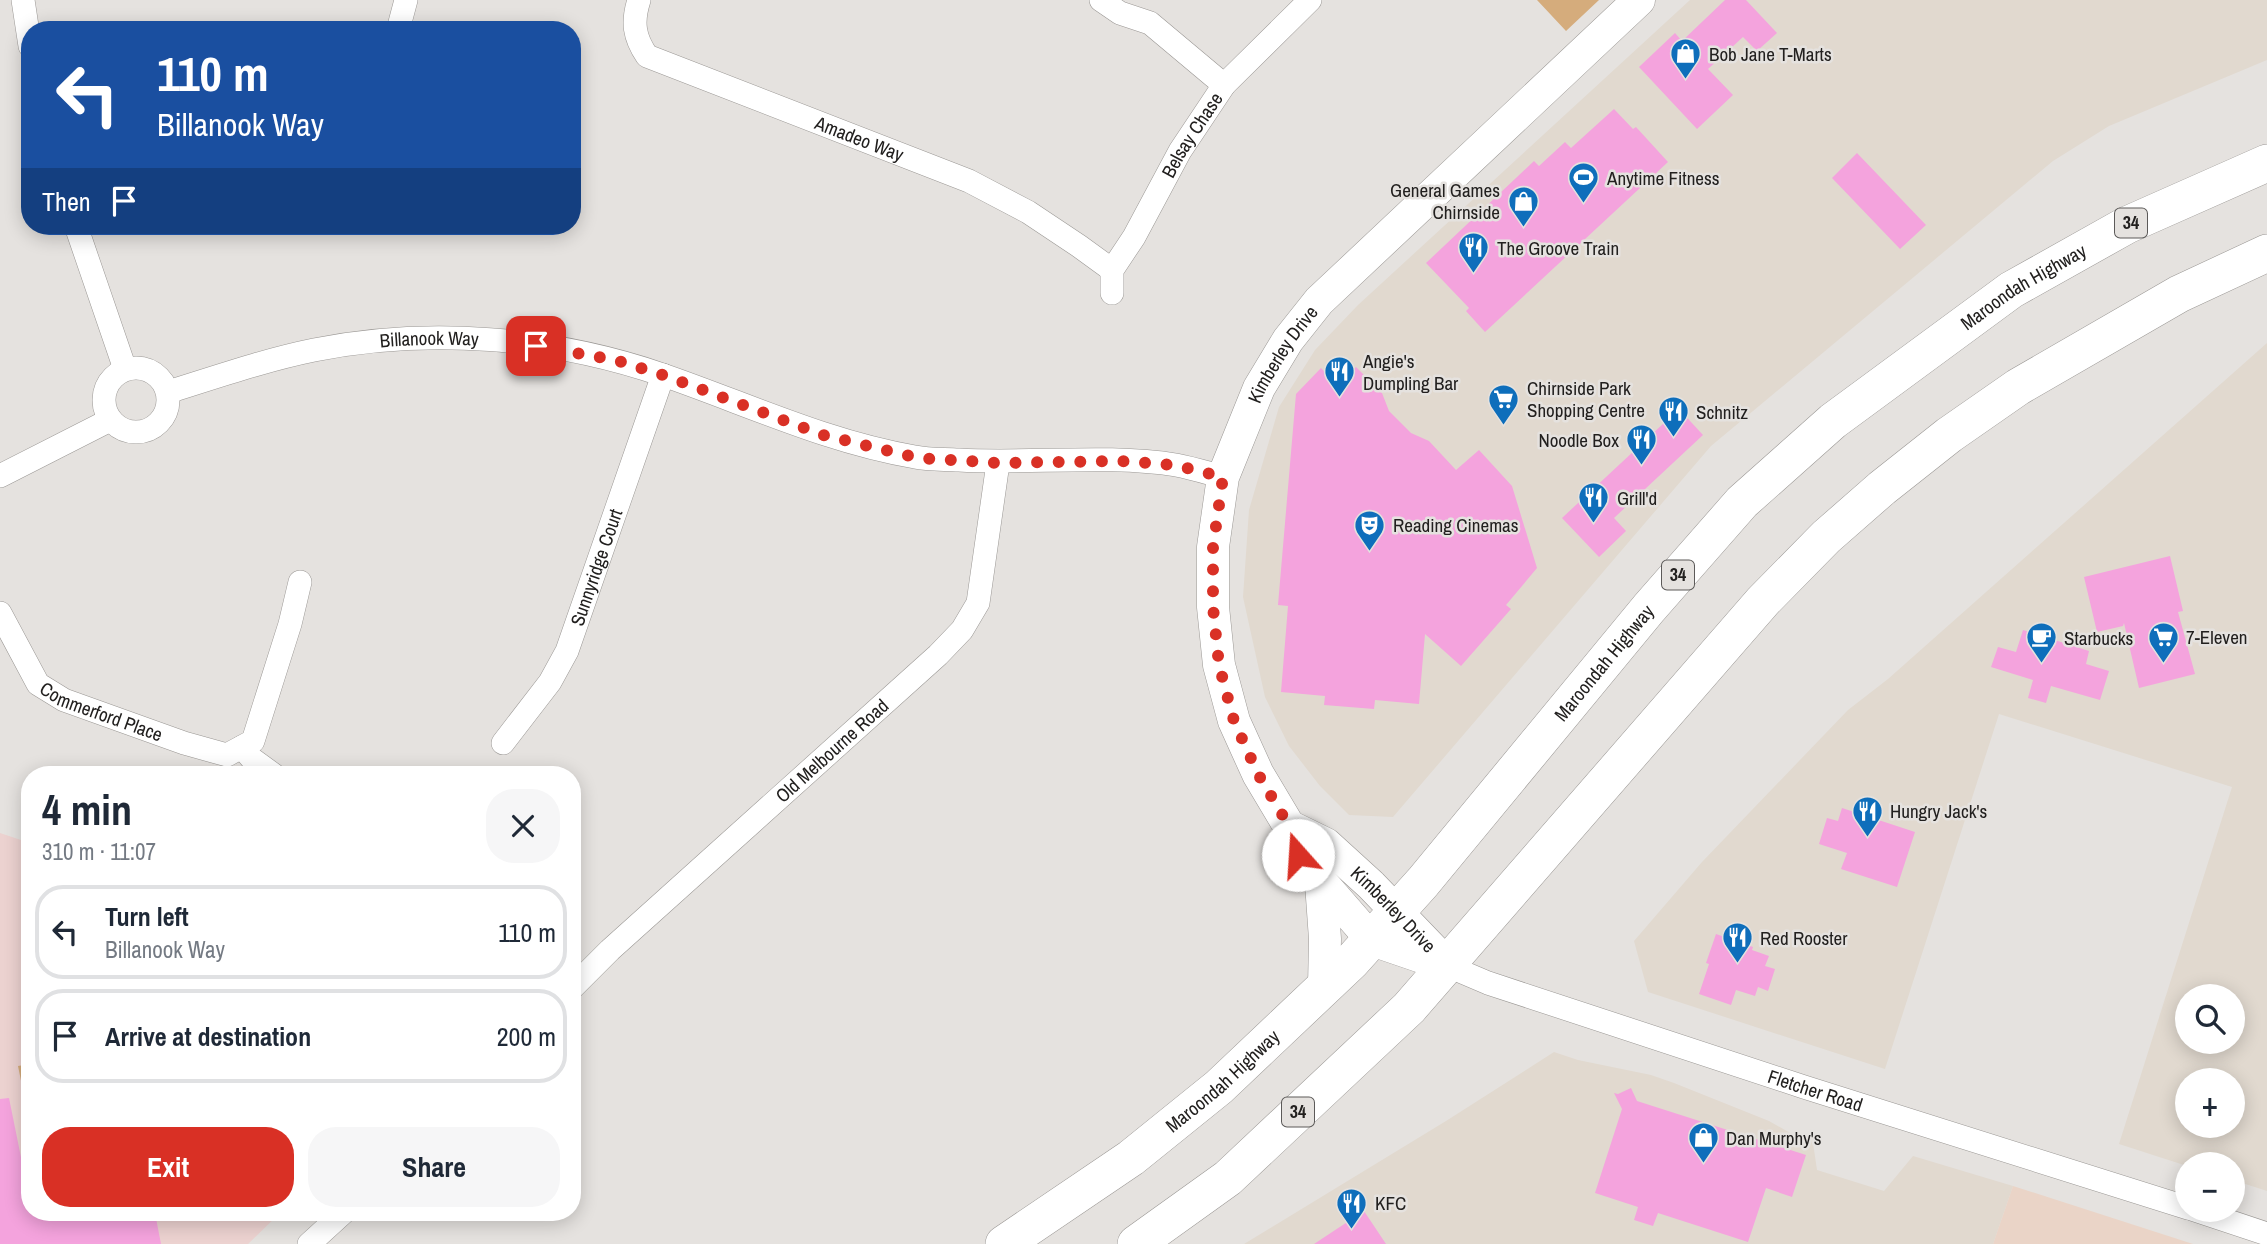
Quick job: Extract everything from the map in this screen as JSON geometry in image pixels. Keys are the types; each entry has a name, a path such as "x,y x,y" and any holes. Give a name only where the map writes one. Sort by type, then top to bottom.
{"highway":[{"name":"Maroondah Highway","path":"1004,1244 1150,1142 1219,1087 1373,940 1649,608 1742,502 1823,429 2011,290 2127,225 2267,163"},
{"name":"34","path":"1136,1244 1228,1178 1369,1047 1448,965 1763,601 1826,537 1949,435 2018,387 2179,294 2267,253"}],"main road":[{"name":"Kimberley Drive","path":"1448,965 1373,940 1298,855 1289,826 1258,774 1234,721 1219,665 1213,607 1213,547 1223,477 1259,388 1288,341 1319,301 1639,0"},
{"name":"Kimberley Drive","path":"1289,826 1326,844 1448,965"},
{"path":"1321,883 1325,939 1324,987"}],"street":[{"path":"23,0 26,21"},
{"path":"400,21 405,0"},
{"name":"Amadeo Way","path":"639,0 634,16 636,36 647,56 969,181 1028,212 1079,246 1112,282"},
{"path":"1101,0 1120,13 1150,23 1224,85"},
{"path":"1140,0 1150,23"},
{"name":"Belsay Chase","path":"1112,282 1180,151 1224,85 1310,0"},
{"path":"79,235 125,369"},
{"name":"Billanook Way","path":"168,392 314,350 381,340 454,338 536,346 615,360 663,375 811,431 918,458 999,463 1130,462 1175,465 1223,477"},
{"path":"136,368 156,374 168,392 166,414 150,430 139,433 118,428 105,411 104,391 109,381 125,369 136,368"},
{"name":"Sunnyridge Court","path":"503,743 550,682 568,650 663,375"},
{"path":"0,476 110,420"},
{"name":"Old Melbourne Road","path":"581,979 962,630 978,603 999,463"},
{"path":"262,766 242,747 253,741 290,624 300,582"},
{"name":"Commerford Place","path":"0,613 38,684 64,700 184,743 227,755 242,747"},
{"name":"Fletcher Road","path":"1448,965 1488,983 1804,1087 2175,1204"},
{"path":"309,1244 334,1221"},
{"name":"Fletcher Road","path":"2230,1222 2267,1234"}],"shaded area":[{"path":"1537,0 1599,0 1566,31"},
{"name":"Chirnside Park Shopping Centre","path":"1690,0 2267,0 2267,60 2109,126 2053,161 1711,446 1393,817 1349,815 1320,786 1289,746 1265,697 1243,597 1249,510 1279,407 1315,350 1358,305"},
{"path":"2267,343 2267,1191 2245,1184 2245,1152 2175,1152 2175,1162 2119,1144 2232,787 1999,714 1885,1069 1648,992 1634,941 1702,862 1848,710 1888,679"},
{"path":"0,833 21,840 21,1221 272,1221 248,1244 0,1244"},
{"path":"1554,1052 1578,1060 1651,1075 1769,1121 1799,1138 1812,1136 1817,1170 1884,1191 1913,1156 2013,1186 1993,1244 1244,1244"},
{"path":"2013,1186 2193,1244 1993,1244"}],"building":[{"path":"1725,0 1746,0 1777,33 1757,51 1743,37 1708,69 1733,95 1697,129 1639,67 1675,33 1682,41"},
{"path":"1614,109 1633,129 1636,127 1668,162 1485,332 1466,311 1469,308 1426,263 1534,161 1539,166 1565,142 1571,148"},
{"path":"1857,153 1926,225 1900,249 1832,178"},
{"name":"Reading Cinemas","path":"1356,367 1382,393 1389,411 1411,433 1429,441 1456,470 1479,450 1512,486 1537,568 1506,605 1511,609 1461,666 1425,634 1419,704 1375,700 1374,709 1324,705 1325,696 1281,692 1288,606 1278,605 1296,394 1321,368 1337,385"},
{"path":"1679,409 1703,435 1614,518 1626,531 1599,557 1562,518"},
{"name":"7-Eleven","path":"2170,556 2183,611 2178,612 2195,674 2139,688 2124,623 2123,626 2097,632 2084,577"},
{"name":"Starbucks","path":"2023,630 2089,651 2086,664 2109,671 2100,700 2051,686 2046,703 2028,698 2033,680 1991,667 1998,647 2016,652"},
{"name":"Hungry Jack's","path":"1842,808 1915,832 1897,887 1841,869 1847,853 1819,844 1827,818 1838,821"},
{"name":"Red Rooster","path":"1716,934 1753,947 1752,950 1769,956 1765,966 1775,969 1768,991 1758,987 1755,996 1736,990 1731,1005 1699,994"},
{"name":"Dan Murphy's","path":"1631,1088 1637,1101 1806,1155 1792,1197 1766,1188 1748,1242 1658,1213 1653,1226 1634,1220 1638,1207 1595,1193 1622,1109 1614,1093"},
{"path":"9,1098 21,1157 21,1221 157,1221 161,1244 0,1244 0,1099"},
{"name":"KFC","path":"1364,1211 1386,1244 1314,1244"}],"place":[{"name":"Bob Jane T-Marts","path":"1686,81"},
{"name":"Anytime Fitness","path":"1584,205"},
{"name":"General Games Chirnside","path":"1523,228"},
{"name":"The Groove Train","path":"1474,275"},
{"name":"Angie's Dumpling Bar","path":"1340,399"},
{"name":"Chirnside Park Shopping Centre","path":"1504,426"},
{"name":"Schnitz","path":"1673,439"},
{"name":"Noodle Box","path":"1642,467"},
{"name":"Grill'd","path":"1594,525"},
{"name":"Reading Cinemas","path":"1370,552"},
{"name":"7-Eleven","path":"2163,664"},
{"name":"Starbucks","path":"2041,665"},
{"name":"Hungry Jack's","path":"1867,838"},
{"name":"Red Rooster","path":"1737,965"},
{"name":"Dan Murphy's","path":"1703,1165"},
{"name":"KFC","path":"1352,1230"}],"route":[{"path":"536,346 615,360 663,375 823,435 918,458 999,463 1119,461 1175,465 1223,477 1213,547 1213,607 1219,665 1234,721 1258,774 1289,826 1298,855"}]}
